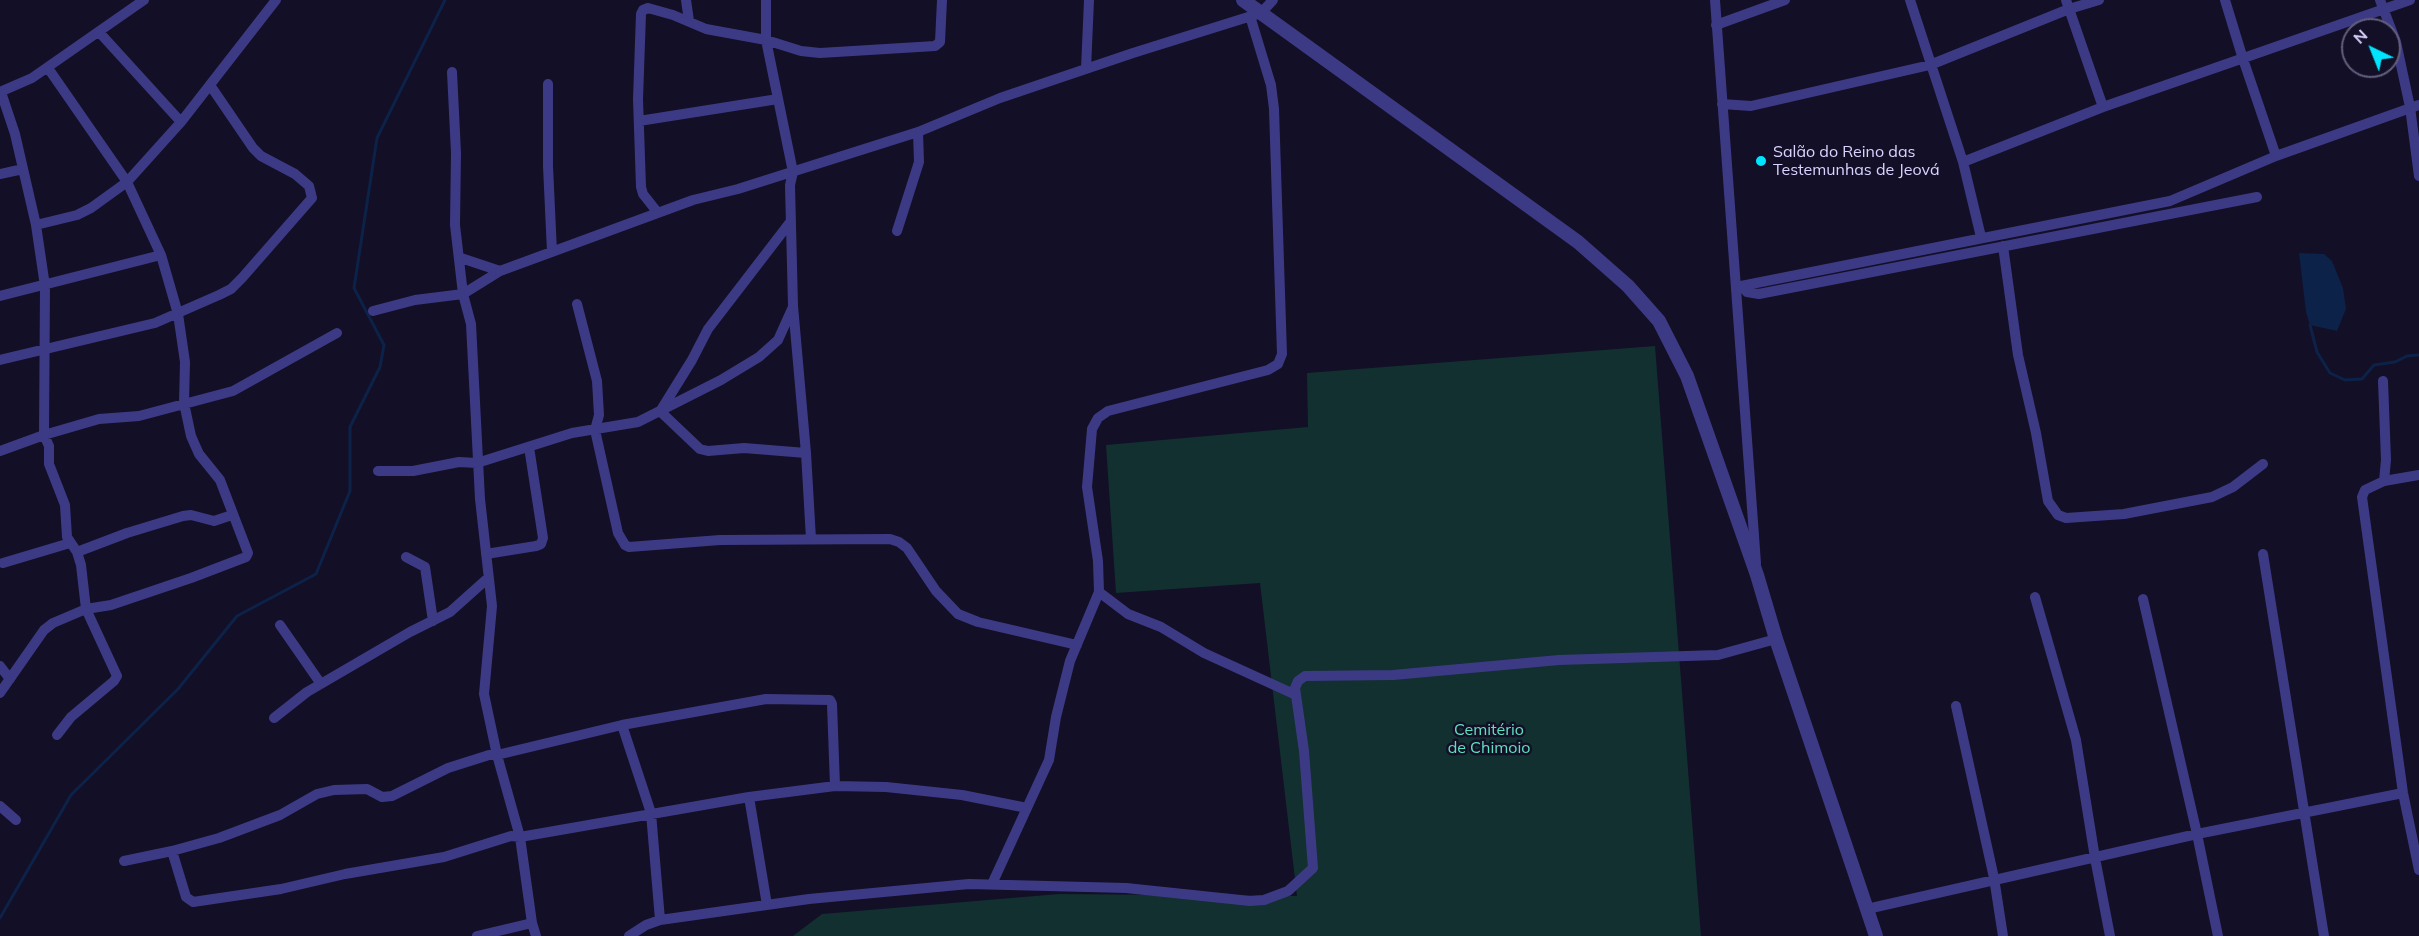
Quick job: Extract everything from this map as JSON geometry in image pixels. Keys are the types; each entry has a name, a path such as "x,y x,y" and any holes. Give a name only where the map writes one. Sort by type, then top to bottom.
{"street":[{"path":"57,735 71,717 117,676 86,609 81,565 67,537 65,506 51,472 49,446 44,435 45,286 36,225 15,135 1,92 48,69 144,0"},
{"path":"36,225 77,215 91,208 127,182 181,122 276,0"},
{"path":"686,0 689,21"},
{"path":"765,0 766,40 793,172 790,185 793,306 811,539"},
{"path":"658,213 643,194 641,187 639,121 641,14 643,10 648,8 706,29 766,40 812,52 935,46 940,42 942,0"},
{"path":"1086,69 1089,0"},
{"path":"1243,0 1255,15 1578,242 1643,300 1659,321 1687,376 1757,575 1776,639 1876,936"},
{"path":"373,310 415,300 463,294 500,271 693,200 793,172 918,132 1000,98 1255,15 1273,0"},
{"path":"1714,0 1739,286 1757,575"},
{"path":"1716,25 1785,0"},
{"path":"1910,0 1964,162 1981,237"},
{"path":"1722,104 1751,106 1930,65 2068,5 2099,0"},
{"path":"2226,0 2243,59 2276,156"},
{"path":"1964,162 2103,107 2243,59 2382,5 2410,0"},
{"path":"2068,5 2103,107"},
{"path":"2382,5 2396,42 2415,106 2419,176"},
{"path":"992,884 1049,760 1060,699 1070,661 1098,592 1098,561 1086,487 1092,429 1098,418 1108,411 1268,370 1278,364 1282,354 1275,108 1255,15"},
{"path":"99,32 181,122"},
{"path":"0,693 44,630 53,623 86,609 111,605 246,557 247,547 232,515 220,480 199,454 191,436 184,403 185,362 178,314 161,255 127,182 48,69"},
{"path":"452,72 456,153 455,216 463,294 471,324 477,463 492,621 484,694 497,755 520,837 532,923 536,936"},
{"path":"548,84 548,166 552,252"},
{"path":"0,360 155,323 231,289 312,198 309,186 295,174 253,148 210,85"},
{"path":"639,121 778,99"},
{"path":"1739,286 2170,201 2276,156 2415,106"},
{"path":"897,231 919,162 918,132"},
{"path":"0,174 23,169"},
{"path":"1739,286 1747,292 1759,294 2257,197"},
{"path":"660,411 692,360 708,329 791,221"},
{"path":"2003,246 2018,355 2036,433 2048,501 2058,515 2066,518 2124,514 2212,497 2223,494 2263,464"},
{"path":"0,296 161,255"},
{"path":"461,258 500,271"},
{"path":"577,304 597,381 599,415 596,430 618,533 625,545 629,547 720,540 890,538 907,548 944,600 958,614 978,622 1077,645"},
{"path":"378,471 413,471 459,462 477,463 572,433 638,422 721,380 771,348 784,331 793,306"},
{"path":"0,451 99,419 139,416 233,391 337,333"},
{"path":"2383,381 2386,460 2384,481"},
{"path":"660,411 700,449 723,451 744,448 806,453"},
{"path":"486,554 541,544 543,538 530,447"},
{"path":"2419,475 2384,481 2365,490 2362,497 2403,793 2419,870"},
{"path":"3,563 74,548 183,516 191,515 214,521 232,515"},
{"path":"2263,554 2324,936"},
{"path":"406,557 425,567 433,621"},
{"path":"274,718 321,684 410,632 450,612 489,578"},
{"path":"1098,592 1128,614 1161,627 1204,653 1296,695"},
{"path":"2035,597 2076,740 2110,936"},
{"path":"2143,599 2218,936"},
{"path":"280,625 321,684"},
{"path":"629,936 646,925 660,920 767,905 969,884 1126,888 1250,901 1264,900 1288,891 1313,868 1304,751 1295,688 1298,681 1305,676 1392,675 1559,660 1718,655 1776,639"},
{"path":"0,666 10,679"},
{"path":"124,861 219,838 280,814 317,794 334,790 367,789 382,797 392,796 448,768 489,755 622,725 766,699 826,699 832,704 835,786"},
{"path":"1956,706 1994,878 2002,936"},
{"path":"622,725 651,813 660,920"},
{"path":"172,851 186,897 193,902 281,889 345,874 444,857 511,836 520,837 749,797 835,786 878,786 972,797 1027,808"},
{"path":"1867,909 1994,878 2095,858 2197,834 2403,793"},
{"path":"749,797 767,905"},
{"path":"0,806 16,820"},
{"path":"477,936 532,923"}],"green space":[{"name":"Cemitério de Chimoio","path":"1655,346 1701,936 793,936 822,914 1059,894 1297,896 1260,583 1116,593 1106,445 1308,427 1307,373"}],"water":[{"path":"2299,253 2324,254 2332,261 2343,288 2346,309 2337,331 2310,325 2306,312"}],"waterway":[{"path":"0,918 71,795 178,689 237,616 316,574 350,491 350,427 380,367 384,345 354,288 377,138 445,0"},
{"path":"2310,325 2317,352 2330,373 2345,380 2362,379 2374,365 2419,355"}],"place":[{"name":"Salão do Reino das Testemunhas de Jeová","path":"1761,161"}]}
